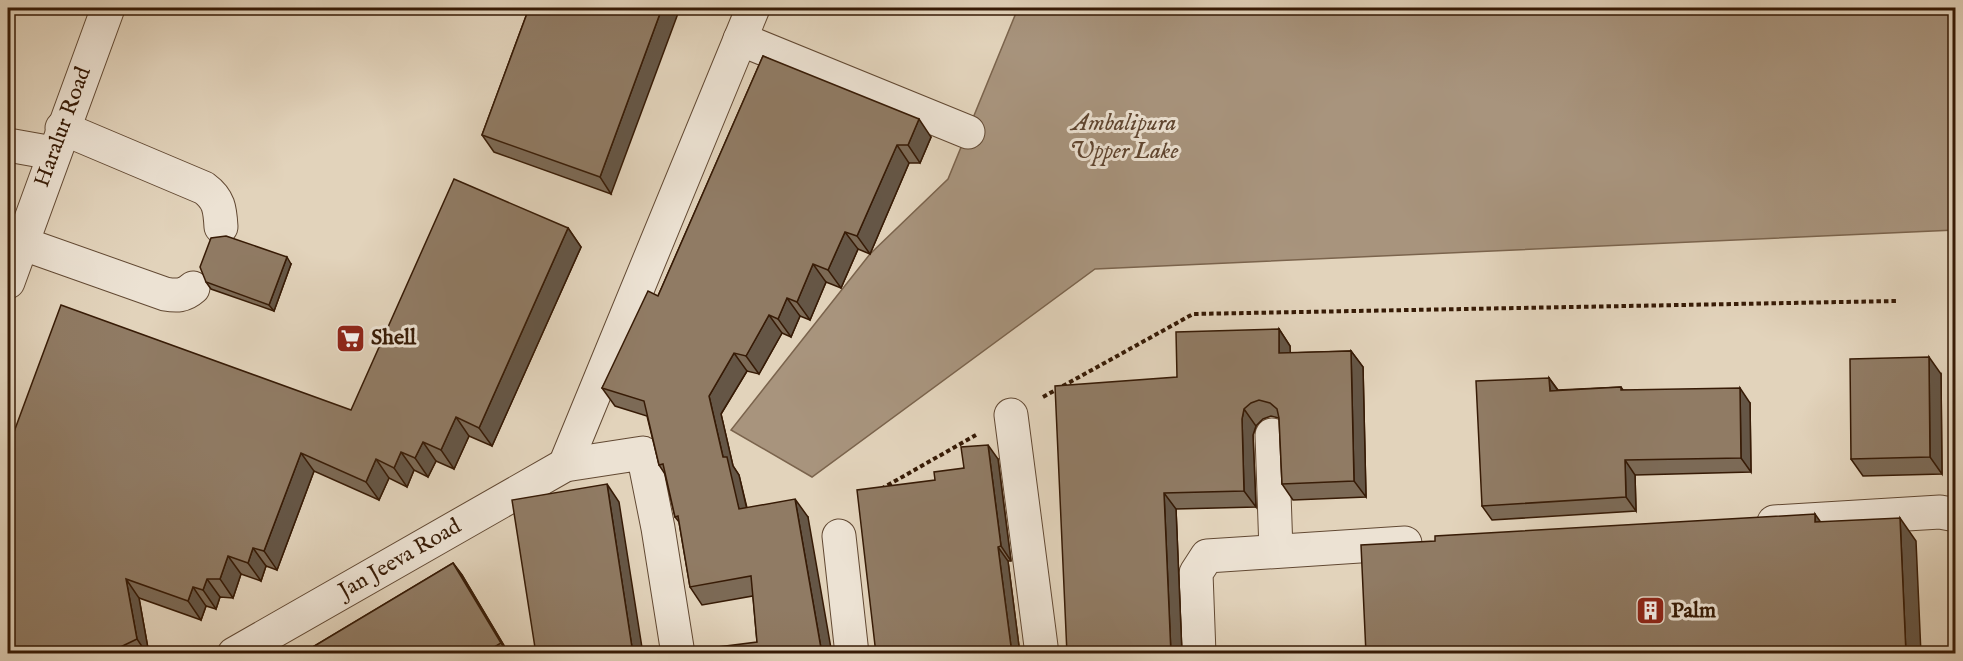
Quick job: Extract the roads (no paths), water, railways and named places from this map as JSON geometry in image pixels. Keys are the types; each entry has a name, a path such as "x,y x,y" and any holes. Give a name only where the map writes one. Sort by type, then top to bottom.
{"street":[{"name":"Haralur Road","path":"8,282 108,8"},
{"path":"565,465 753,8"},
{"path":"740,39 968,132"},
{"path":"8,145 58,141 204,188 213,195 220,207 221,227"},
{"path":"21,243 165,294 177,296 193,288"},
{"path":"1011,414 1042,654"},
{"path":"1272,435 1276,551"},
{"path":"565,465 643,453 658,528 678,654"},
{"name":"Jan Jeeva Road","path":"234,654 565,465"},
{"path":"1740,524 1940,512 1956,515"},
{"path":"839,536 852,654"},
{"path":"1199,654 1196,573 1207,556 1438,542"}],"water":[{"name":"Ambalipura Upper Lake","path":"1018,8 1955,8 1955,230 1095,269 812,477 731,430 870,254 948,179"}],"place":[{"name":"Shell","path":"350,338"},
{"name":"Palm","path":"1650,611"}]}
